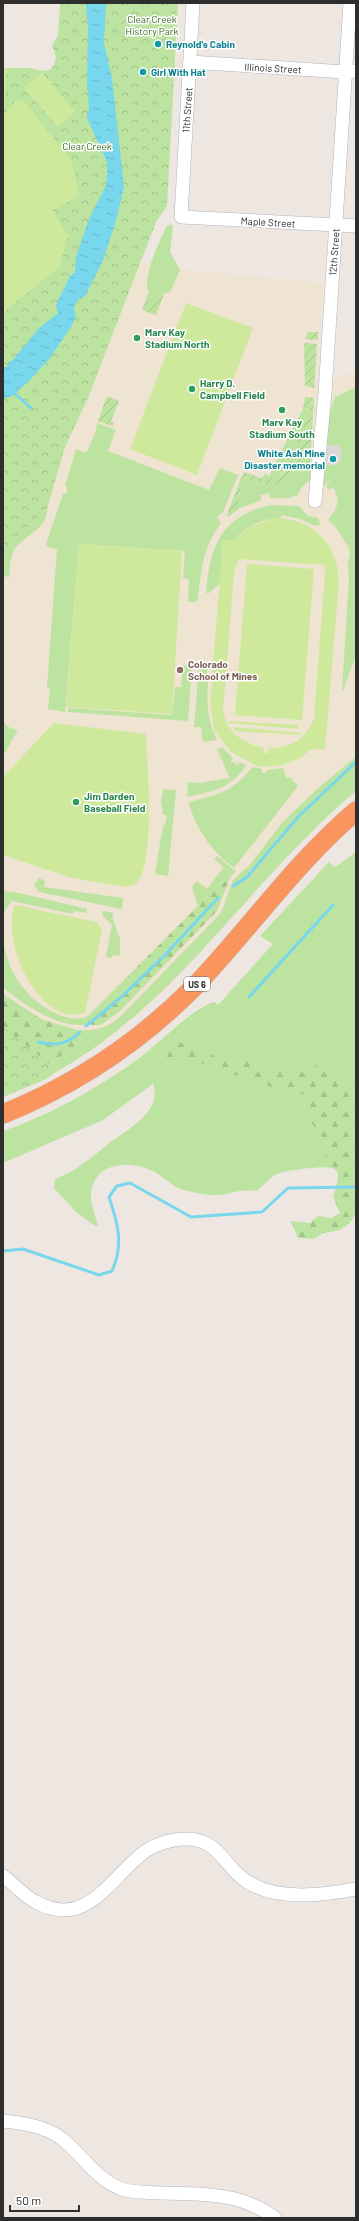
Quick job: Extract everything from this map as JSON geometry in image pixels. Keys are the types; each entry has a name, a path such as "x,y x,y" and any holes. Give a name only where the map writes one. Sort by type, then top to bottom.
{"highway":[{"name":"US 6","path":"3,1114 52,1092 90,1070 158,1021 196,984 311,855 356,811"}],"street":[{"name":"11th Street","path":"181,217 193,3"},
{"name":"12th Street","path":"315,501 325,393 336,225 351,72 350,3"},
{"name":"Illinois Street","path":"190,62 351,72"},
{"name":"Maple Street","path":"181,217 356,226"},
{"path":"3,1876 35,1902 52,1909 69,1910 88,1902 101,1894 147,1850 162,1843 184,1839 207,1843 215,1848 237,1873 258,1888 277,1893 304,1895 356,1889"},
{"path":"3,2121 28,2124 54,2134 67,2143 106,2182 119,2188 141,2192 223,2196 254,2205 275,2218"}],"shaded area":[{"name":"Colorado School of Mines","path":"141,262 178,269 323,283 317,385 356,371 356,791 333,810 282,861 164,991 139,1014 58,1071 3,1027 3,550 47,509 65,447 88,398"},
{"path":"326,445 339,445 342,454 340,462 334,465 325,464"}],"green space":[{"name":"Clear Creek","path":"60,3 178,3 167,206 156,222 88,398 65,447 47,509 3,550 3,68 28,68 46,71 53,67 56,56 52,46 58,35"},
{"path":"3,68 7,68 4,112 3,112"},
{"path":"42,73 75,111 58,127 24,88"},
{"path":"16,100 24,101 72,161 79,195 53,210 68,236 59,268 9,307 3,314 3,116"},
{"path":"171,224 173,227 170,252 180,270 171,291 145,302 149,290 147,289 148,273 153,257 166,227"},
{"path":"164,294 156,315 142,310 145,302"},
{"name":"Harry D. Campbell Field","path":"186,303 253,328 197,475 130,449"},
{"path":"308,332 318,332 318,340 305,339"},
{"path":"304,343 317,344 314,388 305,386"},
{"path":"356,387 356,655 343,691 349,578 348,562 350,555 349,548 334,525 328,520 336,507 338,500 333,487 329,490 326,486 334,476 325,485 324,483 325,464 334,465 339,462 342,455 326,445 328,419 335,397"},
{"path":"107,396 119,401 111,421 114,422 113,426 98,421"},
{"path":"305,397 314,398 310,465 295,464 285,479 279,483 266,484 242,477 244,472 266,480 281,475 288,468 310,410 303,409"},
{"path":"303,409 310,410 299,443 288,466 280,475 272,479 262,479 265,473 269,476"},
{"path":"97,423 116,430 108,451 209,490 220,468 238,475 223,512 217,517 221,523 210,541 204,559 198,599 195,602 188,602 189,579 183,578 185,551 79,544 65,712 48,709 50,688 47,688 57,549 48,547 46,544 63,494 67,493 67,487 65,486 76,449 86,453 96,431"},
{"path":"295,464 310,465 310,480 302,487 297,496 292,496 291,498 270,498 269,493 261,495 261,500 240,508 237,501 245,480 241,478 242,477 265,484 272,484 285,479"},
{"path":"241,478 245,480 237,500 240,508 228,517 227,515"},
{"path":"271,505 299,506 308,516 318,518 320,524 315,526 300,519 281,515 281,518 274,518 254,524 233,541 223,540 220,583 209,593 206,593 211,561 215,547 221,536 230,525 240,517 254,510"},
{"path":"47,509 46,516 40,527 19,544 13,552 9,577 3,576 3,550"},
{"path":"275,518 289,519 312,528 321,536 334,556 338,568 339,582 325,750 311,749 300,758 283,765 264,767 255,765 231,752 214,730 210,703 223,540 233,541 249,527","holes":["238,559 324,565 325,573 314,718 307,732 297,741 277,748 269,748 268,753 264,753 264,748 243,740 232,731 225,719 223,711 234,574"]},
{"path":"79,544 182,551 172,714 66,707"},
{"path":"247,564 314,569 302,720 235,715"},
{"path":"183,665 192,667 188,721 68,712 68,708 172,715 175,687 181,687"},
{"path":"199,668 207,668 207,674 209,675 207,691 208,708 213,732 217,740 203,742 201,727 194,727"},
{"path":"228,721 299,725 298,729 228,723"},
{"path":"3,722 10,728 18,730 3,756"},
{"name":"Jim Darden Baseball Field","path":"54,723 146,734 149,790 148,838 146,859 141,875 134,885 125,887 72,878 3,855 3,777"},
{"path":"235,727 301,733 301,735 234,731"},
{"path":"223,748 233,758 231,761 238,765 240,762 246,765 241,772 235,779 221,787 205,793 187,797 188,782 199,783 230,778 217,749"},
{"path":"356,757 356,791 318,825 282,862 178,975 141,1011 101,1043 58,1071 49,1065 80,1040 77,1030 89,1030 104,1027 119,1018 221,913 233,880 249,866 281,824 316,790"},
{"path":"252,767 262,769 262,773 266,773 267,770 283,768 286,778 290,777 298,786 234,868 211,847 196,823 188,803 231,788 245,776"},
{"path":"163,789 176,790 168,876 155,874 163,825 165,825 167,816 163,814 161,800"},
{"path":"356,852 356,1178 330,1168 319,1167 281,1172 273,1176 257,1191 247,1190 210,1195 178,1188 153,1171 144,1167 134,1165 114,1166 106,1169 99,1175 94,1183 91,1198 98,1226 95,1226 76,1212 54,1188 55,1179 83,1164 141,1120 153,1104 155,1094 153,1084 103,1120 3,1163 3,1131 20,1125 73,1100 107,1080 138,1059 195,1012 214,1002 218,1005 273,944 260,936 329,862 334,867 337,866"},
{"path":"217,856 234,870 198,906 192,887 197,881 207,889 224,867 214,859"},
{"path":"234,870 236,871 230,878 217,911 120,1011 101,1025 82,1025 88,1016"},
{"path":"39,878 45,881 44,887 123,898 122,909 39,892 34,885"},
{"path":"3,891 19,893 87,909 86,913 74,911 73,914 12,901 5,910 3,922"},
{"path":"15,905 97,922 102,929 85,1013 68,1014 53,1008 39,995 27,978 18,959 13,939 12,921"},
{"path":"103,911 114,913 112,917 120,939 120,956 112,955 112,958 106,957 112,925 102,915"},
{"path":"3,933 4,945 11,969 24,989 42,1006 53,1012 74,1019 88,1016 82,1025 61,1022 50,1018 30,1007 3,988"},
{"path":"3,994 41,1019 77,1030 80,1040 75,1046 44,1067 3,1038"},
{"path":"3,1027 58,1071 44,1080 3,1097"},
{"path":"165,1043 181,1043 207,1051 217,1058 229,1062 245,1061 263,1064 272,1070 308,1072 320,1061 326,1061 356,1087 356,1213 350,1223 340,1230 323,1233 314,1239 298,1238 291,1221 310,1223 318,1216 331,1218 340,1213 333,1197 337,1185 338,1173 325,1158 326,1146 322,1136 306,1116 306,1096 297,1092 272,1087 254,1076 245,1077 214,1071 207,1064 197,1063 192,1057 165,1058 151,1067 141,1067"}],"water":[{"name":"Clear Creek","path":"86,3 106,3 104,43 112,78 124,187 117,217 103,261 85,296 78,300 74,307 76,317 71,327 50,358 29,381 12,396 3,399 3,368 8,366 8,362 12,361 39,328 58,313 56,305 70,276 75,272 76,257 89,219 106,185 107,162 87,118 89,106 87,85 88,28"}],"waterway":[{"path":"13,392 31,408"},
{"path":"233,886 247,877 299,816 356,762"},
{"path":"86,1026 119,999 164,956 218,898"},
{"path":"249,997 333,905"},
{"path":"38,1042 50,1044 65,1042 80,1032"},
{"path":"3,1251 23,1249 99,1275 112,1271 116,1261 119,1243 117,1225 109,1197 117,1186 130,1183 191,1217 262,1212 288,1188 356,1187"}],"place":[{"name":"Reynold's Cabin","path":"158,44"},
{"name":"Girl With Hat","path":"143,72"},
{"name":"Marv Kay Stadium North","path":"137,338"},
{"name":"Harry D. Campbell Field","path":"192,389"},
{"name":"Marv Kay Stadium South","path":"282,410"},
{"name":"White Ash Mine Disaster memorial","path":"333,459"},
{"name":"Colorado School of Mines","path":"180,670"},
{"name":"Jim Darden Baseball Field","path":"76,802"}],"park label":[{"name":"Clear Creek History Park","path":"152,24"}]}
